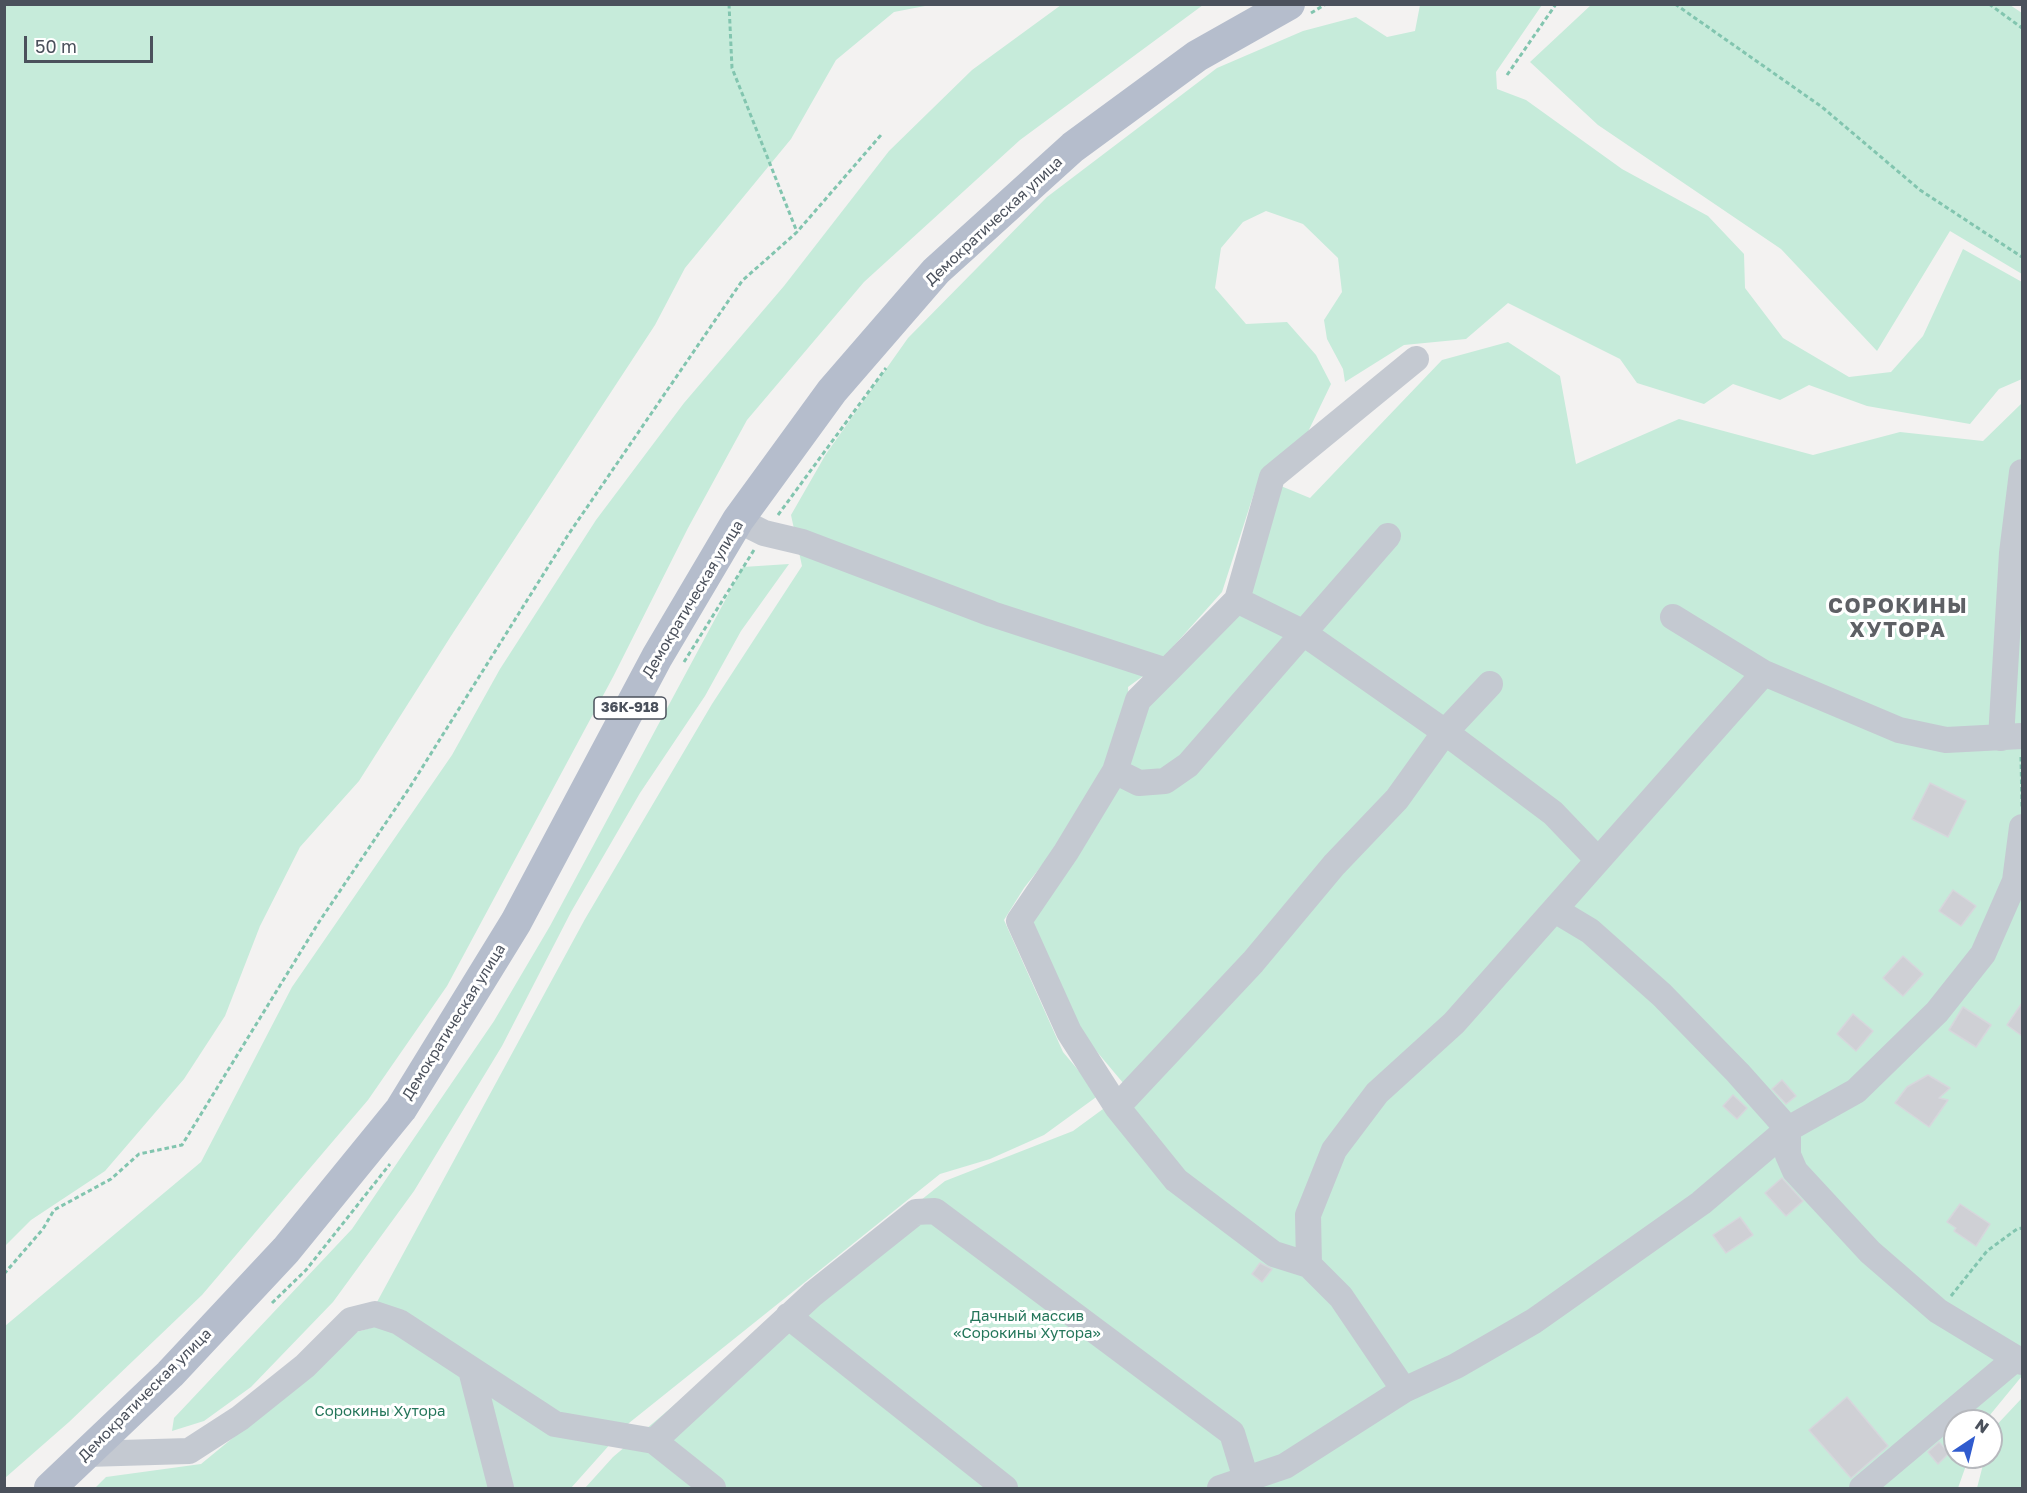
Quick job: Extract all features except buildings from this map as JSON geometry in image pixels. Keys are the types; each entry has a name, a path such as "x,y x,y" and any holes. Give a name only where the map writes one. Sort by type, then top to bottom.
{"main road":[{"name":"Демократическая улица","path":"50,1488 170,1374 286,1250 401,1109 516,922 657,657 751,527 832,391 936,271 1073,147 1197,56 1298,10"}],"street":[{"path":"1404,1390 1341,1297 1309,1265 1274,1254 1176,1180 1117,1107 1069,1032 1019,921 1066,852 1114,771 1138,700 1237,600 1272,477 1416,359"},
{"path":"1673,617 1764,673 1899,730 1946,740 2015,737 2012,553 2022,472"},
{"path":"751,527 802,542 992,614 1167,671"},
{"path":"1114,771 1139,783 1164,781 1188,765 1388,536"},
{"path":"1237,600 1302,632 1445,732 1553,813 1598,860"},
{"path":"1309,1265 1308,1215 1334,1150 1377,1093 1454,1023 1764,673"},
{"path":"1117,1107 1253,962 1334,865 1397,799 1445,732 1490,684"},
{"path":"1220,1488 1285,1466 1404,1390 1456,1366 1534,1321 1701,1203 1788,1129 1856,1091 1937,1012 1983,954 2015,881 2022,827"},
{"path":"1556,910 1590,931 1662,995 1738,1073 1788,1129 1788,1155 1795,1171 1870,1252 1938,1311 2019,1361 1862,1488"},
{"path":"654,1441 701,1401 747,1352 788,1316 916,1212 935,1211 1232,1433 1246,1479"},
{"path":"86,1455 189,1451 240,1418 268,1396 305,1366 351,1320 375,1314 399,1322 555,1424 654,1441 713,1488"},
{"path":"788,1316 1005,1488"},
{"path":"471,1370 501,1488"}],"path":[{"path":"729,4 732,68 797,232"},
{"path":"1298,10 1326,4"},
{"path":"1507,75 1556,4"},
{"path":"1674,4 1822,107 1920,190 2022,257"},
{"path":"1989,4 2022,28"},
{"path":"4,1274 43,1229 54,1210 111,1179 139,1154 182,1145 320,922 410,787 568,535 742,281 797,232 881,135"},
{"path":"679,670 751,527 889,364"},
{"path":"2015,737 2022,827"},
{"path":"264,1310 306,1270 395,1157"},
{"path":"1938,1311 1987,1251 2017,1229 2022,1228"}],"green space":[{"path":"5,4 930,5 894,12 836,60 791,139 685,268 655,325 359,781 300,847 260,926 225,1016 184,1079 105,1171 31,1220 5,1246"},
{"path":"1061,5 1203,5 1020,140 864,282 747,420 688,528 613,677 447,986 368,1100 202,1295 69,1422 5,1478 5,1326 201,1162 292,987 452,755 500,669 596,520 684,403 784,286 889,151 972,70"},
{"path":"1420,5 1542,5 1496,72 1497,89 1526,100 1622,169 1708,216 1744,254 1745,288 1783,338 1849,377 1891,372 1923,336 1963,249 2022,282 2022,379 1999,389 1970,424 1867,406 1809,385 1780,400 1733,384 1704,404 1637,383 1620,359 1508,303 1466,339 1404,345 1345,382 1343,369 1327,339 1324,320 1342,292 1338,258 1303,224 1266,211 1243,222 1221,248 1215,288 1246,324 1287,322 1316,355 1331,384 1305,438 1255,490 1222,592 1154,668 1128,687 1129,714 1079,818 1024,888 1004,920 1063,1052 1099,1095 1044,1135 990,1159 940,1174 629,1423 571,1488 513,1488 482,1366 377,1302 585,919 712,704 802,566 791,515 826,454 908,338 1047,197 1217,68 1303,31 1356,17 1387,37 1415,31"},
{"path":"1591,5 2010,5 2022,13 2022,274 1950,231 1877,351 1781,249 1598,125 1530,62"},
{"name":"Дачный массив «Сорокины Хутора»","path":"1508,342 1560,376 1576,464 1679,419 1813,455 1900,432 1983,441 2022,403 2022,1376 1995,1409 1943,1409 1943,1469 1965,1469 1958,1488 585,1488 613,1457 829,1273 945,1181 1073,1131 1129,1090 1082,1034 1030,927 1097,825 1148,699 1244,602 1276,484 1310,498 1442,360"},
{"path":"789,564 741,631 705,696 640,793 571,912 502,1046 414,1191 333,1302 251,1387 204,1421 172,1431 174,1418 352,1229 494,1021 550,926 743,567"},
{"name":"Сорокины Хутора","path":"388,1323 461,1374 490,1488 95,1488 106,1477 201,1464 273,1405 353,1333"},
{"path":"2022,1398 2022,1488 1977,1488 1982,1469 2003,1469 2003,1418"}],"district":[{"name":"СОРОКИНЫ ХУТОРА","path":"1898,618"}]}
